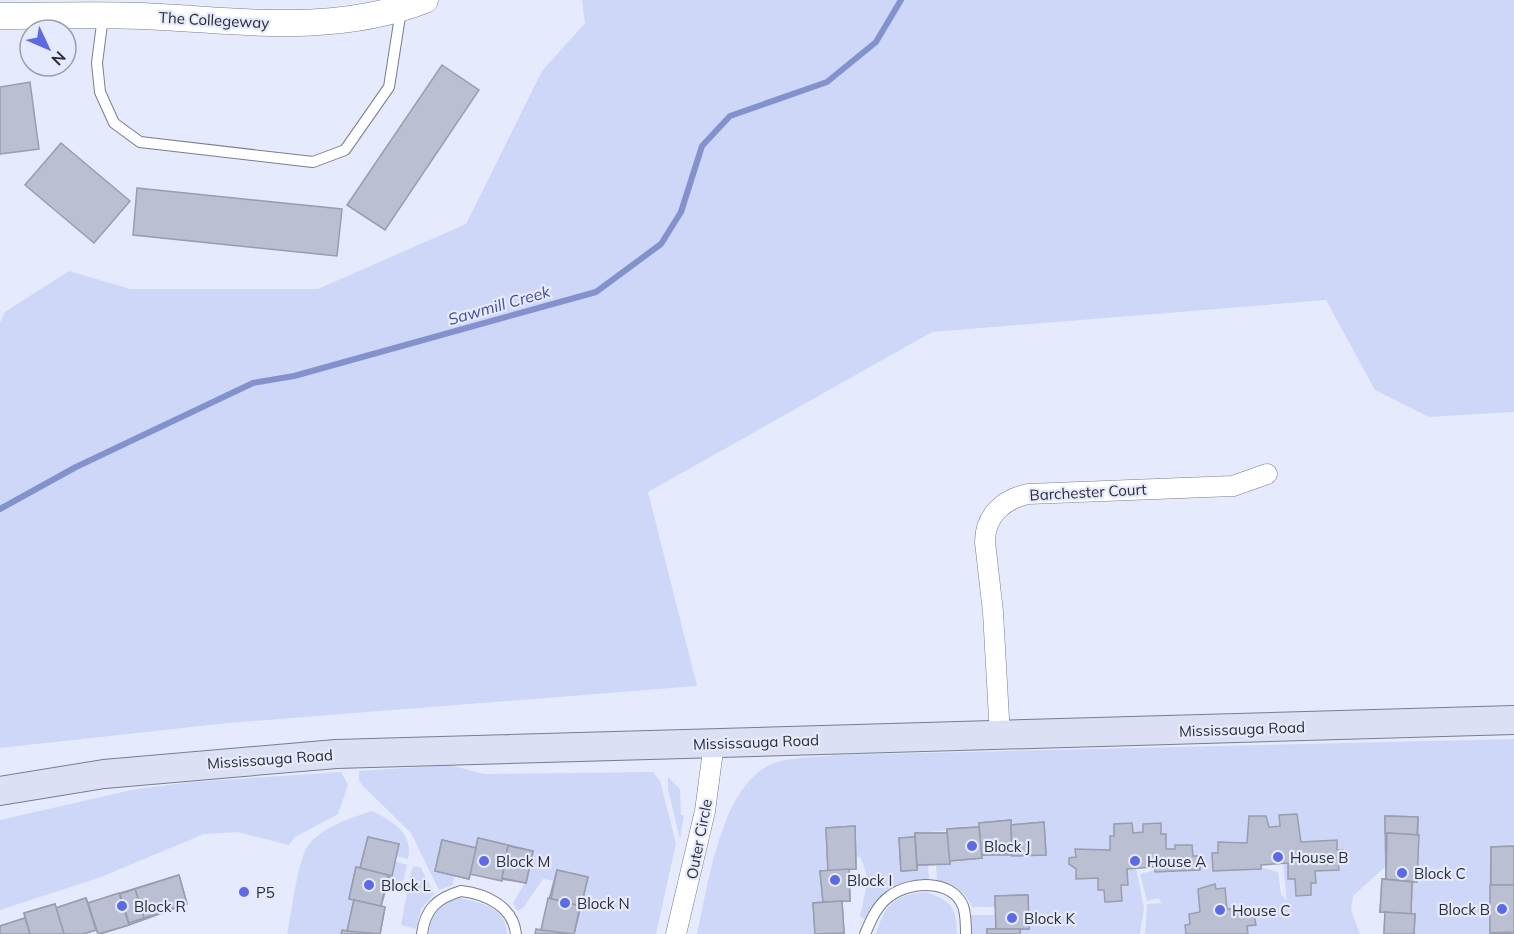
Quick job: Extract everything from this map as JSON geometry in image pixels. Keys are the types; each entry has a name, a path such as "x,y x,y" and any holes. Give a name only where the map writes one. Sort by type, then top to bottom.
{"main road":[{"name":"Mississauga Road","path":"0,790 104,774 324,754 1514,720"}],"street":[{"name":"The Collegeway","path":"0,16 103,8 300,24 346,22 401,10 425,0"},
{"name":"Barchester Court","path":"1000,736 993,612 985,542 985,534 995,511 1010,500 1028,494 1233,486 1268,474"},
{"name":"Outer Circle","path":"676,934 686,902 705,811 714,742"}],"lane":[{"path":"103,8 97,63 100,92 114,123 140,142 314,162 345,150 389,87 401,10"},
{"path":"865,934 873,914 890,896 908,887 931,885 946,889 957,896 964,907 966,934"},
{"path":"422,934 424,921 437,901 460,891 500,904 513,920 516,934"}],"shaded area":[{"path":"582,0 1514,0 1514,412 1429,417 1375,390 1326,300 932,332 648,492 697,686 228,723 0,748 0,323 5,312 69,271 130,289 318,289 466,224 542,71 585,23"},
{"path":"1514,739 1514,844 1491,847 1490,933 1495,934 1414,934 1414,914 1411,914 1412,882 1417,882 1418,817 1386,816 1386,866 1353,896 1351,910 1360,934 1248,934 1247,926 1255,925 1253,909 1227,909 1225,889 1216,889 1215,884 1198,889 1200,912 1189,914 1190,924 1185,925 1186,934 1145,934 1147,904 1162,903 1158,898 1147,901 1140,874 1155,870 1200,869 1200,856 1193,856 1192,845 1175,845 1175,849 1166,849 1166,834 1161,834 1161,823 1143,824 1143,832 1133,833 1132,823 1114,824 1114,836 1110,836 1110,850 1075,849 1076,857 1069,858 1070,865 1076,869 1076,879 1098,878 1098,890 1104,890 1105,902 1122,901 1121,885 1128,885 1127,869 1136,868 1144,908 1140,934 1020,934 1020,929 1029,929 1028,895 995,896 995,907 972,907 959,889 937,881 936,865 949,864 949,861 981,859 981,855 1046,855 1044,822 916,833 917,870 917,865 928,865 929,879 908,882 891,890 876,903 865,920 860,916 868,880 861,858 856,856 855,827 826,828 828,871 820,871 823,902 813,904 815,934 697,934 721,834 731,809 744,787 761,770 781,761 836,755","holes":["1297,814 1301,842 1337,840 1337,850 1343,850 1343,860 1338,861 1339,870 1315,871 1316,883 1311,883 1311,895 1296,896 1295,879 1288,879 1288,863 1283,864 1287,901 1281,894 1278,872 1261,867 1213,871 1212,853 1218,853 1218,842 1247,843 1249,816 1266,816 1269,827 1280,826 1279,815"]},
{"path":"450,765 484,774 653,772 660,781 676,843 656,934 574,934 588,878 557,870 555,881 543,879 523,908 517,911 513,903 525,883 508,844 478,838 476,848 442,841 454,875 453,885 439,890 411,833 364,787 359,781 359,771"},
{"path":"341,772 348,785 338,814 295,837 289,845 237,832 204,834 101,877 0,910 0,820 136,789 192,782"},
{"path":"668,777 680,789 681,815 684,815 680,839 668,789"},
{"path":"372,811 394,824 405,835 409,850 408,859 396,856 398,844 368,837 360,868 356,867 349,899 354,900 347,931 341,934 287,934 299,870 310,843 334,825"},
{"path":"395,861 407,865 401,891 385,887"},
{"path":"414,866 421,868 434,894 421,909 416,929 401,925 411,871"},
{"path":"926,892 951,906 954,911 957,934 876,934 883,915 892,903 915,893"},
{"path":"460,898 484,904 497,912 506,925 507,934 429,934 432,920 438,910 447,903"},
{"path":"971,915 996,915 996,929 988,929 987,934 972,934"}],"building":[{"path":"442,65 479,90 385,230 347,205"},
{"path":"30,82 39,149 0,154 0,87"},
{"path":"61,143 130,201 94,243 25,185"},
{"path":"137,188 342,209 337,256 133,235"},
{"name":"House B","path":"1297,814 1301,842 1337,840 1337,850 1343,850 1343,861 1338,861 1339,870 1315,871 1316,883 1311,883 1311,895 1296,896 1295,879 1288,879 1288,863 1261,865 1261,869 1213,871 1212,853 1218,853 1218,842 1247,843 1249,816 1266,816 1269,827 1280,826 1279,815"},
{"name":"Block C","path":"1385,816 1418,817 1417,882 1412,882 1411,914 1415,914 1414,934 1384,934 1385,912 1380,912 1382,879 1386,879"},
{"path":"1385,816 1418,817 1417,835 1385,833"},
{"name":"Block J","path":"1011,820 1011,825 1044,822 1046,855 981,855 982,858 949,861 950,864 917,865 917,870 901,871 899,838 915,837 915,833 947,833 947,829 979,827 979,823"},
{"path":"1011,820 1012,853 981,855 979,823"},
{"path":"1044,822 1046,855 1012,856 1011,825"},
{"name":"House A","path":"1132,823 1133,833 1143,832 1143,824 1161,823 1161,834 1166,834 1166,849 1175,849 1175,845 1192,845 1193,856 1200,856 1200,870 1155,872 1155,867 1127,869 1128,885 1121,885 1122,901 1105,902 1104,890 1098,890 1098,878 1076,879 1076,869 1069,864 1069,858 1076,857 1075,849 1110,850 1110,836 1114,836 1114,824"},
{"name":"Block I","path":"855,826 856,869 849,869 850,901 842,901 844,933 815,934 813,903 823,902 820,871 828,871 826,828"},
{"path":"855,826 856,869 828,871 826,828"},
{"path":"979,827 982,858 949,861 947,829"},
{"path":"915,833 947,833 950,864 917,865"},
{"path":"1387,833 1419,835 1417,882 1386,879"},
{"name":"Block L","path":"368,837 399,844 381,906 385,907 380,934 341,934 342,930 347,931 354,900 349,899 356,867 360,868"},
{"path":"368,837 399,844 392,876 360,868"},
{"path":"915,837 917,870 901,871 899,838"},
{"name":"Block M","path":"478,838 533,851 526,883 470,874 469,879 435,871 442,840 476,848"},
{"path":"478,838 508,845 502,881 470,874"},
{"path":"442,840 476,848 469,879 435,871"},
{"path":"508,846 533,851 526,883 502,878"},
{"name":"Block B","path":"1514,846 1514,934 1490,933 1491,847"},
{"path":"1514,846 1514,885 1491,885 1491,847"},
{"path":"356,867 388,875 381,906 349,899"},
{"path":"849,869 850,901 823,902 820,871"},
{"name":"Block N","path":"557,870 588,877 574,934 535,934 536,929 541,930"},
{"path":"557,870 588,877 581,906 551,899"},
{"name":"Block R","path":"179,875 187,904 129,925 100,934 96,930 83,934 0,934 0,926 25,918 24,913 55,904 56,908 86,898 88,903"},
{"path":"179,875 187,904 144,918 135,889"},
{"path":"1382,879 1412,882 1411,914 1380,912"},
{"name":"House C","path":"1215,884 1216,889 1225,888 1227,909 1253,909 1256,925 1247,926 1248,934 1186,934 1185,925 1190,924 1189,914 1200,912 1198,889"},
{"path":"1490,885 1514,885 1514,932 1490,933"},
{"path":"135,889 144,918 129,923 120,894"},
{"path":"119,893 129,925 98,934 88,903"},
{"name":"Block K","path":"1028,895 1029,929 1020,929 1020,934 987,934 987,929 996,929 995,896"},
{"name":"Block K","path":"1028,895 1029,929 996,929 995,896"},
{"path":"86,898 96,930 83,934 64,934 56,908"},
{"path":"548,898 580,906 574,934 541,930"},
{"path":"354,900 385,907 380,934 347,931"},
{"path":"842,901 844,933 815,934 813,903"},
{"path":"55,904 64,934 30,934 24,913"},
{"path":"1385,912 1415,914 1414,934 1384,934"},
{"path":"25,918 30,934 0,934 0,926"},
{"path":"987,929 1020,929 1020,934 987,934"}],"waterway":[{"name":"Sawmill Creek","path":"0,509 76,467 253,383 294,376 596,292 661,244 681,212 702,146 730,116 827,82 876,42 901,0"}],"place":[{"name":"Block J","path":"972,846"},
{"name":"House B","path":"1278,857"},
{"name":"Block M","path":"484,861"},
{"name":"House A","path":"1135,861"},
{"name":"Block C","path":"1402,873"},
{"name":"Block I","path":"835,880"},
{"name":"Block L","path":"369,885"},
{"name":"P5","path":"244,892"},
{"name":"Block N","path":"565,903"},
{"name":"Block R","path":"122,906"},
{"name":"Block B","path":"1502,909"},
{"name":"House C","path":"1220,910"},
{"name":"Block K","path":"1012,918"}]}
